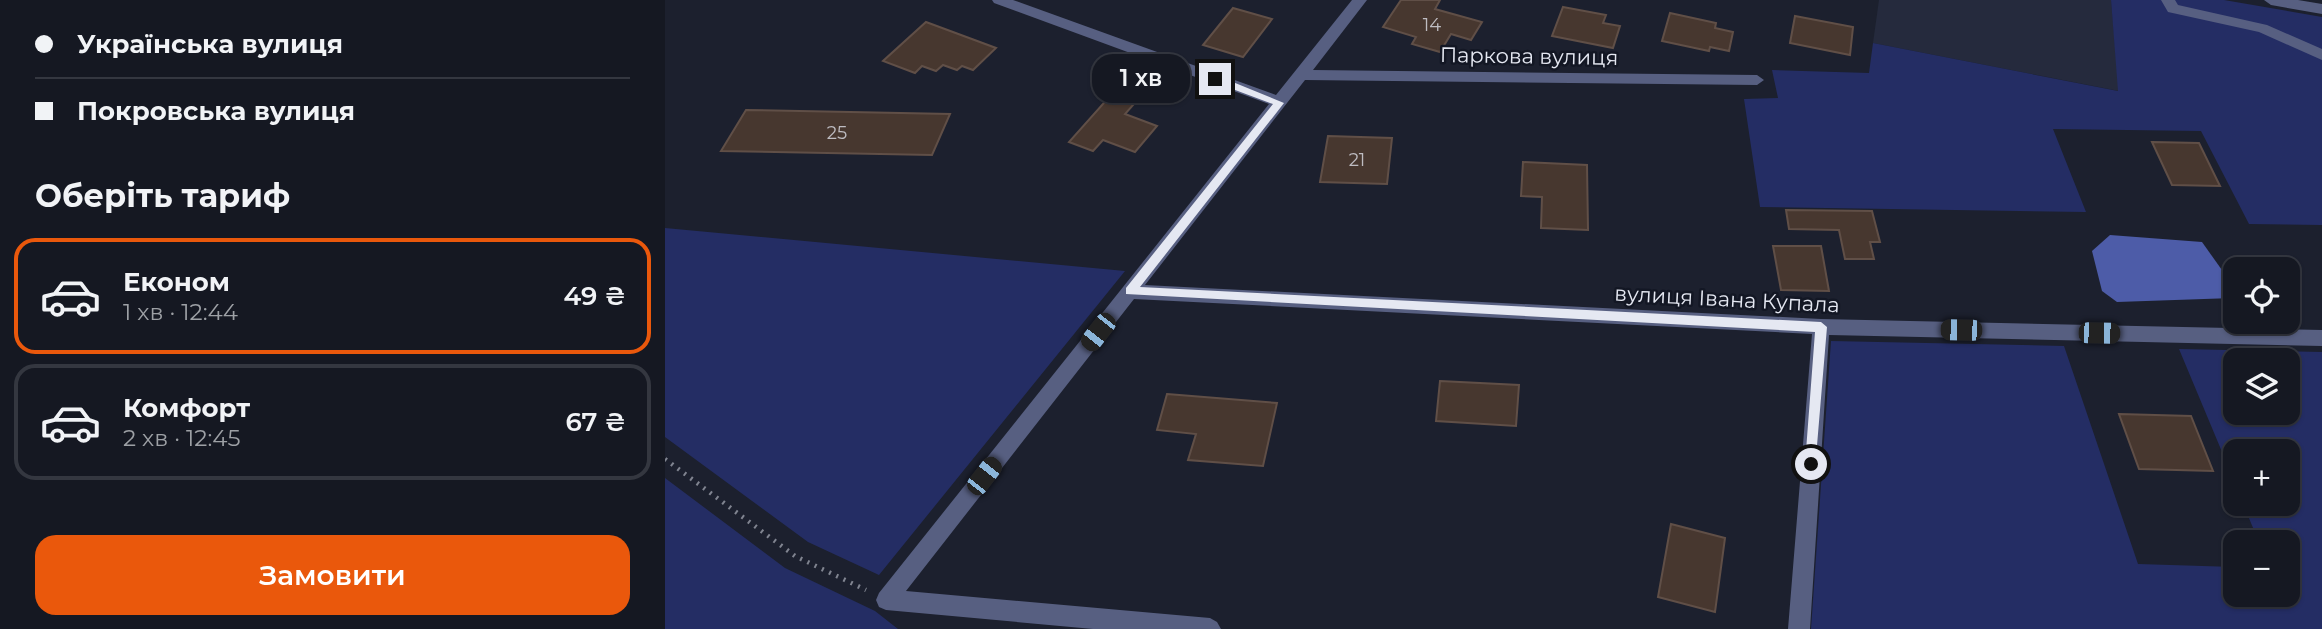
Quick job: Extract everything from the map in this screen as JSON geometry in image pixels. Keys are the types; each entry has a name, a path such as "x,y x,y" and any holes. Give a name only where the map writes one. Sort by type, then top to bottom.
{"street":[{"path":"999,0 1279,103"},
{"path":"886,600 1360,0"},
{"path":"2168,0 2173,9 2262,28 2322,55"},
{"path":"2271,0 2322,9"},
{"name":"Паркова вулиця","path":"1301,75 1757,80"},
{"name":"вулиця Івана Купала","path":"1130,291 1821,327 2322,338"},
{"path":"1799,629 1821,327"},
{"path":"886,600 1210,629"}],"path":[{"path":"665,459 795,556 886,600"}],"shaded area":[{"path":"1879,0 2111,0 2119,91 1873,43"},
{"path":"2111,0 2224,0 2322,17 2322,225 2249,224 2201,131 2053,129 2086,212 1760,207 1744,99 1778,98 1772,70 1869,73 1873,43 2118,91"},
{"path":"665,228 1125,271 879,575 808,542 665,437"},
{"path":"2110,235 2202,242 2223,272 2223,298 2117,302 2102,291 2092,251"},
{"path":"1831,341 2064,346 2138,564 2223,567 2223,607 2300,607 2300,530 2254,530 2248,516 2300,516 2300,439 2223,439 2223,454 2179,349 2223,350 2223,425 2300,425 2300,352 2322,352 2322,629 1811,629"},
{"path":"665,478 785,568 875,611 898,629 665,629"}],"building":[{"path":"1401,0 1440,0 1435,9 1482,22 1471,40 1451,34 1440,52 1412,44 1416,37 1383,27"},
{"path":"1563,7 1606,15 1603,23 1620,26 1613,48 1552,36"},
{"path":"1233,8 1272,19 1243,57 1203,45"},
{"path":"1670,13 1716,23 1715,28 1733,32 1729,51 1710,47 1709,51 1662,41"},
{"path":"1795,16 1853,27 1850,55 1790,43"},
{"path":"926,22 996,48 973,70 962,66 957,70 943,65 936,71 922,66 915,73 883,61"},
{"path":"1111,95 1134,104 1125,114 1157,126 1135,152 1103,140 1093,151 1069,142"},
{"path":"746,110 950,114 932,155 721,151"},
{"path":"1328,136 1392,138 1387,184 1320,182"},
{"path":"2152,142 2199,143 2220,186 2172,185"},
{"path":"1523,162 1587,165 1588,230 1541,228 1542,197 1521,196"},
{"path":"1786,210 1872,211 1880,242 1870,242 1874,259 1845,259 1839,230 1789,229"},
{"path":"1773,246 1821,246 1829,291 1781,290"},
{"path":"1440,381 1519,385 1516,426 1436,421"},
{"path":"1167,394 1277,403 1263,466 1188,460 1196,434 1157,430"},
{"path":"2119,414 2191,416 2213,471 2139,469"},
{"path":"1671,524 1725,538 1715,612 1658,597"}],"route":[{"path":"1215,79 1279,103 1130,291 1821,327 1811,464"}]}
